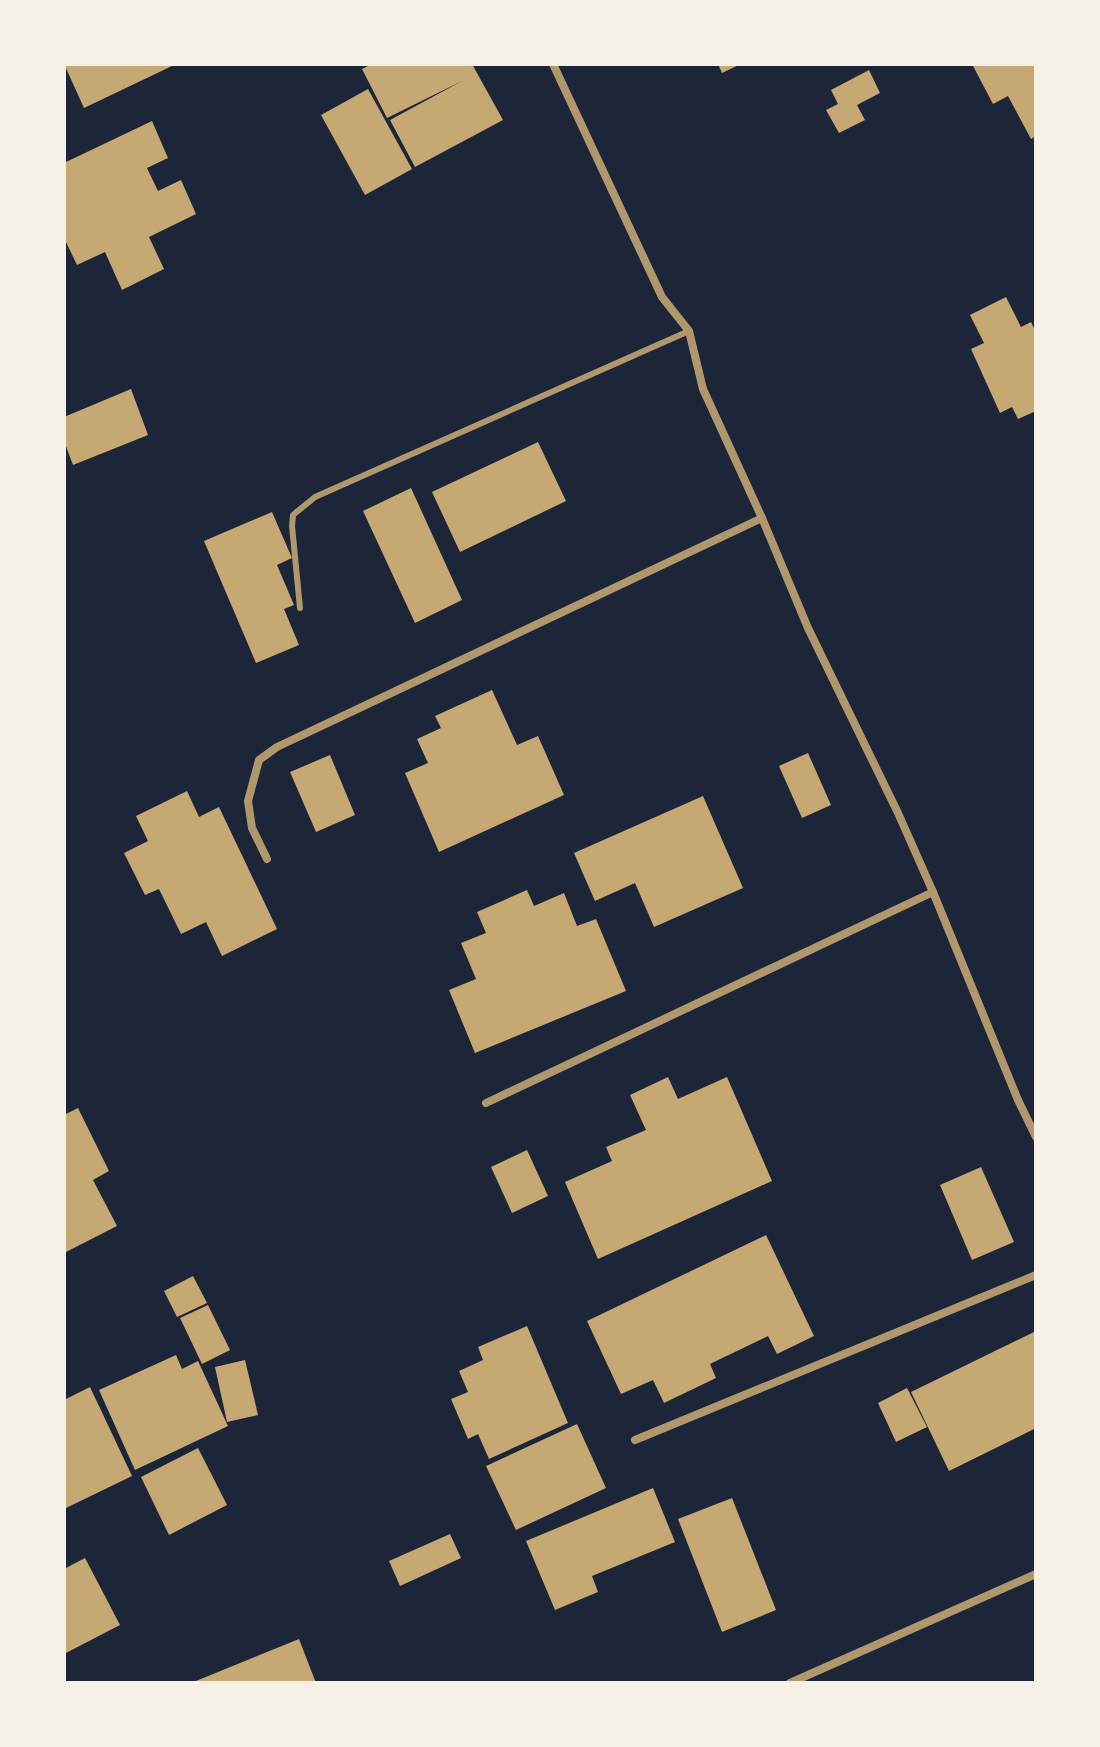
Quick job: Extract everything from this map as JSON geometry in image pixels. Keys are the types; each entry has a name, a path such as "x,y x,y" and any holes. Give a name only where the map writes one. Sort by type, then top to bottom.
{"street":[{"path":"553,64 662,297 689,331 703,389 808,628 898,813 1036,1137"},
{"path":"267,859 252,828 248,801 259,760 277,747 762,518"},
{"path":"486,1103 933,892"},
{"path":"635,1440 1036,1275"},
{"path":"790,1683 1036,1574"}],"lane":[{"path":"300,608 293,515 315,497 689,331"}],"shaded area":[{"path":"64,64 1036,64 1036,1683 64,1683"}],"building":[{"path":"64,64 171,64 172,66 84,108"},
{"path":"372,64 472,64 503,120 415,167 390,120 462,81 387,118 362,69"},
{"path":"718,64 741,64 722,73"},
{"path":"972,64 1036,64 1036,136 1031,139 1008,96 993,104"},
{"path":"869,70 880,93 857,105 865,120 839,133 826,110 838,104 831,90"},
{"path":"368,89 412,169 365,195 321,115"},
{"path":"152,121 168,158 147,168 158,191 181,180 196,214 149,237 164,269 122,290 105,252 77,265 64,238 64,163"},
{"path":"1006,297 1021,327 1031,322 1036,332 1036,411 1018,419 1012,407 1000,413 971,349 984,343 970,315"},
{"path":"131,389 148,435 73,465 64,441 64,417"},
{"path":"538,442 566,501 460,552 432,492"},
{"path":"411,488 462,600 415,623 363,511"},
{"path":"272,512 292,558 277,565 294,605 284,609 299,645 256,663 204,541"},
{"path":"492,690 517,745 538,736 564,795 439,852 405,773 428,763 417,739 441,728 435,716"},
{"path":"808,753 831,805 802,818 779,766"},
{"path":"330,755 355,815 316,832 290,772"},
{"path":"187,791 199,817 219,807 277,929 222,956 206,922 181,934 159,889 145,895 124,853 148,841 136,816"},
{"path":"703,796 743,888 654,927 635,883 595,901 574,853"},
{"path":"527,890 534,906 564,893 577,926 596,919 626,991 475,1053 449,990 476,979 461,943 486,933 477,912"},
{"path":"668,1077 678,1099 727,1077 772,1181 598,1259 565,1182 612,1161 606,1147 646,1130 630,1095"},
{"path":"78,1108 109,1171 93,1180 117,1226 64,1253 64,1115"},
{"path":"527,1150 548,1196 512,1213 491,1167"},
{"path":"981,1167 1014,1242 972,1260 940,1185"},
{"path":"766,1235 814,1336 777,1354 768,1336 710,1364 716,1378 664,1403 653,1380 621,1394 587,1321"},
{"path":"193,1276 207,1303 177,1317 164,1291"},
{"path":"208,1305 230,1350 202,1364 180,1318"},
{"path":"527,1326 568,1423 489,1459 478,1434 468,1439 451,1399 468,1392 459,1371 483,1360 478,1347"},
{"path":"1036,1331 1036,1428 949,1471 911,1392"},
{"path":"176,1355 182,1369 198,1361 228,1426 135,1470 99,1390"},
{"path":"245,1360 258,1415 227,1422 215,1367"},
{"path":"90,1387 132,1476 64,1509 64,1400"},
{"path":"907,1388 927,1427 896,1442 878,1403"},
{"path":"577,1424 606,1488 516,1530 486,1466"},
{"path":"198,1448 227,1505 169,1535 141,1477"},
{"path":"653,1488 675,1542 592,1576 598,1592 555,1610 526,1541"},
{"path":"732,1498 776,1610 722,1632 678,1519"},
{"path":"450,1534 461,1558 400,1586 389,1561"},
{"path":"85,1558 120,1625 64,1654 64,1569"},
{"path":"299,1639 316,1683 191,1683"}]}
